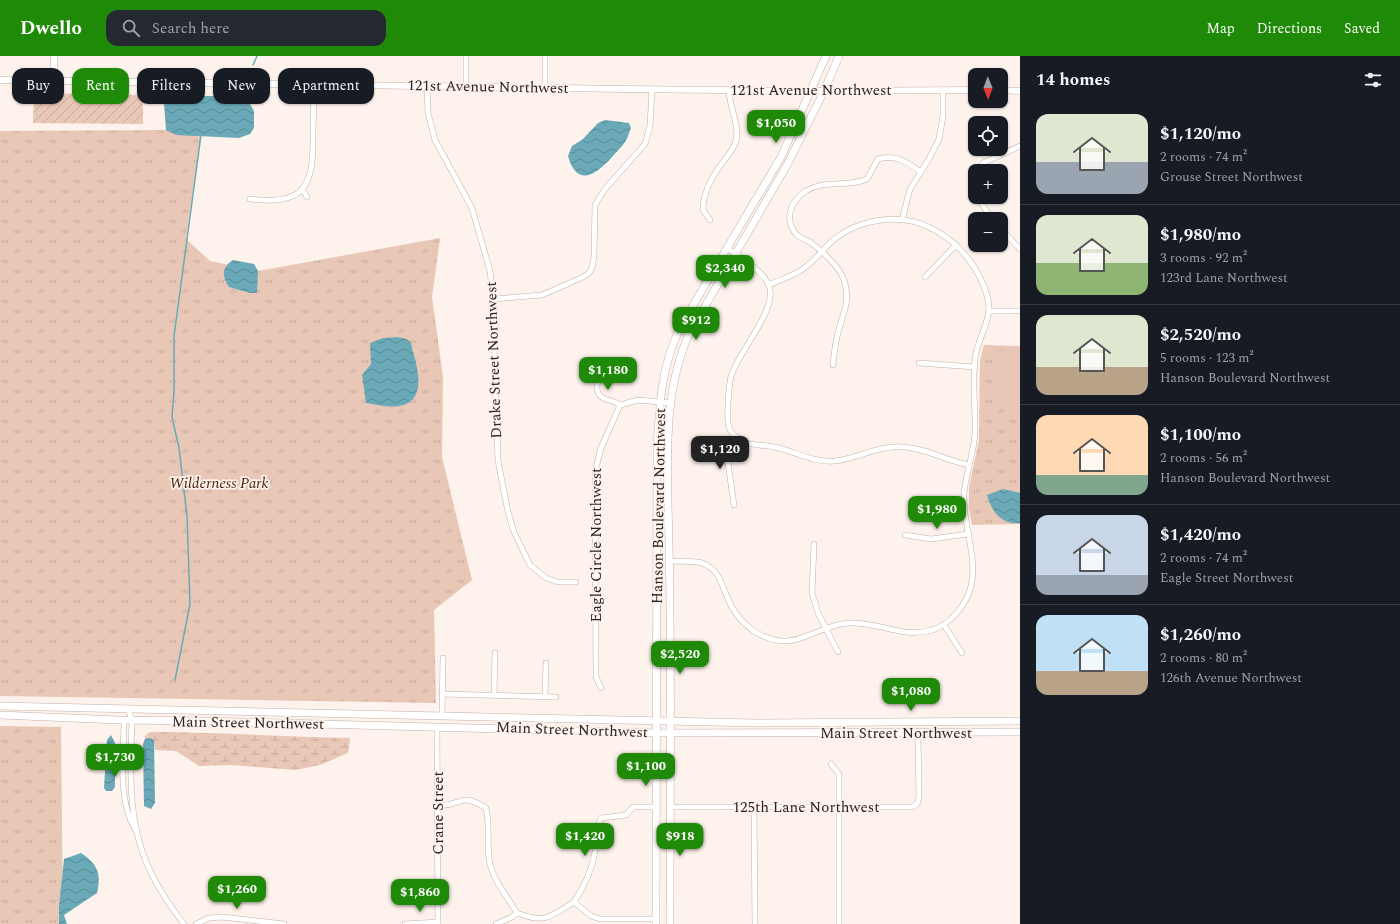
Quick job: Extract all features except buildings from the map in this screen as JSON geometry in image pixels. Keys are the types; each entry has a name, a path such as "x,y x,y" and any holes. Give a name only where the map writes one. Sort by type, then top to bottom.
{"main road":[{"name":"Hanson Boulevard Northwest","path":"656,921 657,451 660,401 665,367 674,338 781,157 812,91 826,56"},
{"name":"Hanson Boulevard Northwest","path":"670,924 672,733 668,475 670,403 678,362 689,334 784,170 824,91 839,56"},
{"name":"Main Street Northwest","path":"0,706 756,723 1020,721"},
{"name":"Main Street Northwest","path":"129,719 139,714 178,715 187,711"},
{"name":"Main Street Northwest","path":"0,715 656,733 1020,732"}],"street":[{"path":"54,56 54,68"},
{"path":"466,56 466,87"},
{"path":"545,56 545,87"},
{"name":"121st Avenue Northwest","path":"0,80 12,80"},
{"name":"121st Avenue Northwest","path":"64,80 278,83"},
{"name":"121st Avenue Northwest","path":"374,85 812,91 968,90"},
{"name":"Drake Street Northwest","path":"427,86 427,106 432,130 440,150 472,208 487,259 494,299 495,410 498,461 508,512 514,532 530,565 546,578 558,582 576,582"},
{"path":"494,299 542,295 589,273 592,268 594,257 595,205 605,189 645,144 650,126 652,89"},
{"path":"710,220 703,210 709,186 718,169 732,151 736,140 736,125 729,102 729,90"},
{"path":"902,220 910,189 939,139 943,116 943,90"},
{"path":"1008,90 1020,91"},
{"path":"250,199 278,201 295,195 308,182 312,169 314,104"},
{"path":"982,164 1020,146"},
{"path":"833,366 838,334 848,301 842,274 838,267 811,243 798,236 791,225 790,212 798,198 815,186 860,182 867,179 878,159 885,157 904,160 921,172"},
{"path":"302,189 307,197"},
{"path":"669,562 703,563 714,571 722,581 734,611 742,621 759,634 778,640 798,640 811,636 826,628 847,623 863,623 896,631 914,633 931,630 944,624 957,613 971,587 972,565 964,504 975,434 975,355 989,311 983,282 974,265 956,245 930,227 902,220 879,220 856,227 840,236 822,253 796,273 769,284"},
{"path":"1008,236 1020,249"},
{"path":"925,277 956,245"},
{"path":"727,248 753,266 769,284 769,299 766,314 741,355 732,375 728,405 729,428 738,438 746,443 778,448 818,460 833,461 850,458 877,449 894,447 925,450 953,462 969,465"},
{"path":"989,311 1020,311"},
{"path":"919,364 975,367"},
{"path":"605,369 597,381 598,392 601,396 614,400 620,405 638,400 670,403"},
{"name":"Eagle Circle Northwest","path":"602,688 596,677 595,472 600,448 620,405"},
{"path":"734,505 728,462 738,438"},
{"path":"905,535 931,539 968,534"},
{"path":"814,544 812,593 818,613 838,652"},
{"path":"944,624 962,653"},
{"path":"494,695 495,653"},
{"path":"442,715 443,658"},
{"path":"546,663 546,696"},
{"path":"442,694 556,696"},
{"path":"128,709 130,772 135,830"},
{"path":"129,719 124,790 128,813 143,856 155,881 184,924"},
{"name":"Crane Street","path":"437,727 438,923"},
{"name":"125th Lane Northwest","path":"671,807 912,807 917,804 919,798 918,733"},
{"path":"831,764 839,774 840,924"},
{"path":"438,806 470,799 486,808 488,818 489,859 503,891 517,913 532,918 541,919 554,914 574,902 592,866 595,852 597,824 600,818 626,815 633,807 656,807"},
{"path":"754,807 755,924"},
{"path":"574,902 591,916 600,919 656,921"},
{"path":"496,924 512,917 517,913"},
{"path":"196,924 209,918 222,917 284,924"},
{"path":"404,924 438,923"}],"green space":[{"path":"64,94 72,94 72,104 129,104 129,95 137,95 137,104 143,104 143,124 33,123 34,104 64,104"},
{"name":"Wilderness Park","path":"166,130 201,136 186,239 210,261 258,271 440,238 432,297 443,377 442,457 472,580 434,610 436,703 0,696 0,131"},
{"path":"984,345 1020,346 1020,524 972,525 969,509 969,487 979,440 980,360"},
{"path":"1020,350 1020,402 1006,405 995,405 994,354 998,351"},
{"path":"0,726 61,727 63,924 0,924"},
{"path":"150,732 350,738 348,753 320,765 295,770 231,765 199,766 176,751 155,750 154,740 145,739 145,736"}],"water":[{"path":"205,96 213,96 213,104 250,104 254,111 254,128 250,134 239,138 176,135 166,130 164,104 205,104"},
{"path":"605,120 629,123 631,128 627,139 621,148 600,169 587,175 582,175 576,172 568,156 572,146 583,139 598,123"},
{"path":"233,260 254,264 258,271 257,293 250,293 229,287 224,276 224,272 226,266"},
{"path":"397,337 406,339 411,344 418,371 417,393 408,403 398,406 366,403 362,375 371,364 370,343 383,338"},
{"path":"1003,489 1020,493 1020,523 1013,523 1003,520 998,516 992,507 987,495"},
{"path":"111,735 115,743 115,787 112,791 106,791 104,788 107,740"},
{"path":"150,738 154,740 155,803 151,809 144,806 143,744 145,739"},
{"path":"81,853 91,861 97,870 99,880 97,893 64,915 67,924 59,924 59,906 64,859"}],"waterway":[{"path":"253,65 257,56"},
{"path":"175,680 190,604 187,516 179,448 172,417 174,391 174,336 201,135"}]}
